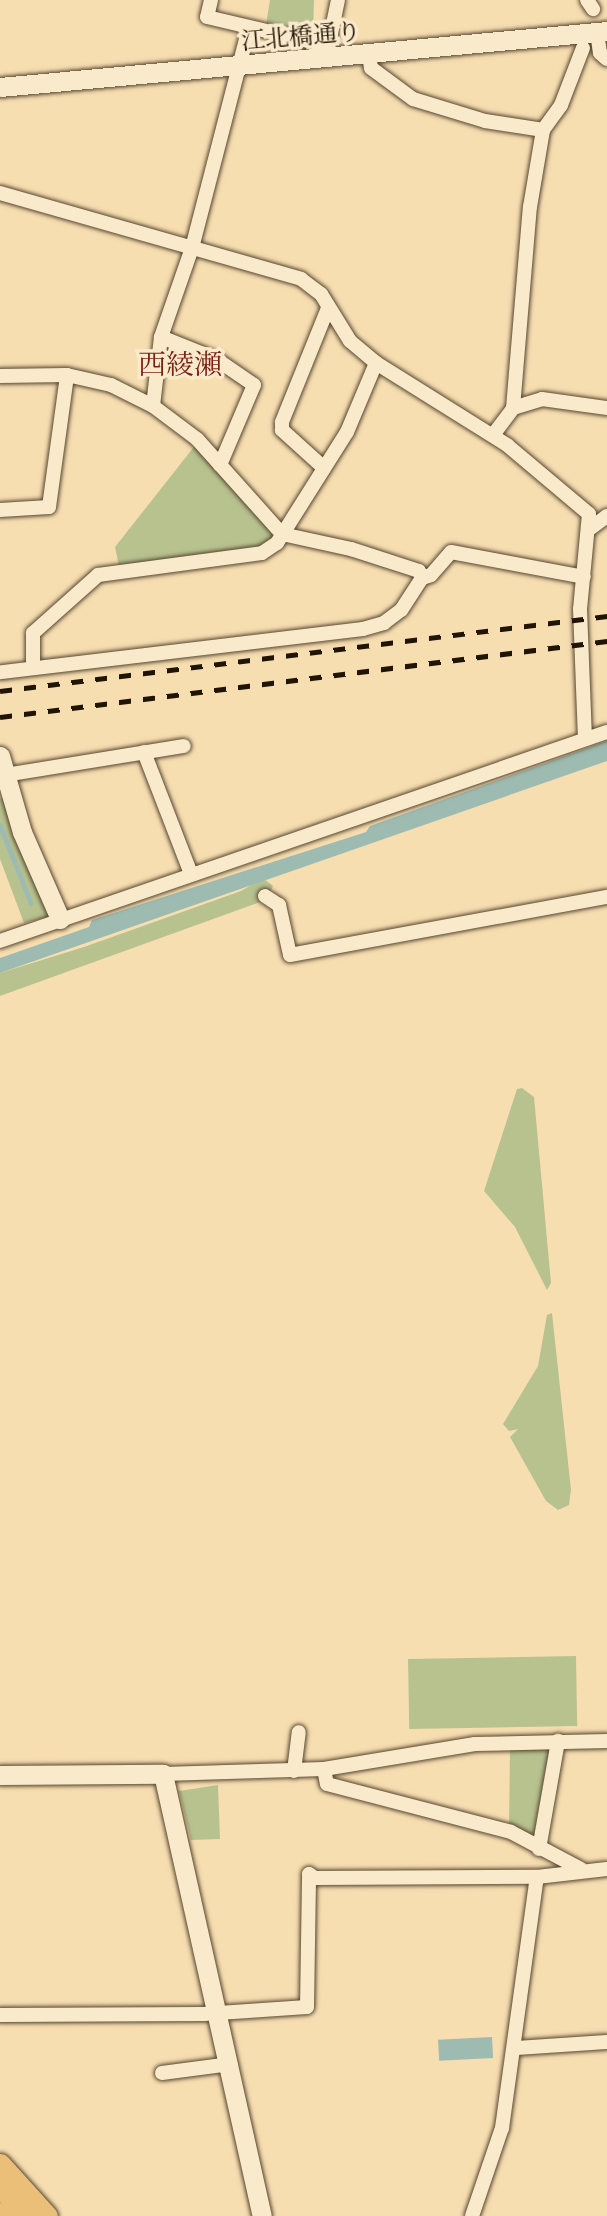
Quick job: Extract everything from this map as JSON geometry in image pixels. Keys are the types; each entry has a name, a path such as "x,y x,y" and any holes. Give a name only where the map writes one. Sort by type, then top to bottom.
{"highway":[{"path":"0,2184 28,2216"}],"main road":[{"path":"0,2164 47,2216"},
{"path":"0,2199 15,2216"}],"street":[{"path":"211,0 207,17 327,51 339,1"},
{"path":"153,406 161,337 192,248 249,28"},
{"path":"602,32 600,53 607,59"},
{"name":"江北橋通り","path":"0,87 240,65 327,51 369,54 602,32"},
{"path":"493,435 513,408 530,207 543,130 561,105 583,48"},
{"path":"369,54 371,68 412,99 485,121 543,130"},
{"path":"0,193 301,279 328,307 350,341 376,363 493,435 589,514 591,528 584,577 580,660 586,738"},
{"path":"324,468 282,430 282,422 328,307"},
{"path":"161,337 216,359 254,385 220,465"},
{"path":"33,668 33,633 98,575 262,553 282,534 347,432 376,363"},
{"path":"0,509 49,506 66,375"},
{"path":"0,376 66,375 111,385 153,406 197,439 282,534 351,548 419,571 422,578"},
{"path":"513,408 563,399 607,408"},
{"path":"591,528 607,516"},
{"path":"0,672 363,629 384,623 401,610 422,578 431,575 451,552 584,577"},
{"path":"0,941 607,732"},
{"path":"60,919 2,766 184,746"},
{"path":"144,752 191,874"},
{"path":"265,897 277,900 290,956 607,897"},
{"path":"294,1771 299,1732"},
{"path":"539,1849 558,1741"},
{"path":"0,1775 294,1771 324,1769 475,1744 607,1741"},
{"path":"324,1769 327,1784 511,1832 581,1869"},
{"path":"163,1774 262,2216"},
{"path":"0,2015 307,2007 309,1874 315,1878 537,1877 581,1869 607,1869"},
{"path":"471,2216 502,2128 516,2048 537,1877"},
{"path":"516,2048 607,2042"},
{"path":"162,2073 230,2064"}],"green space":[{"path":"270,0 314,0 313,35 266,25"},
{"path":"197,443 277,537 260,550 119,566 115,547"},
{"path":"4,797 52,916 24,923 0,859 0,799"},
{"path":"263,878 273,886 266,900 0,996 0,973 84,947 241,891"},
{"path":"522,1088 534,1097 551,1283 547,1290 515,1227 484,1191 517,1089"},
{"path":"552,1313 571,1490 569,1505 558,1510 546,1501 510,1437 518,1429 509,1431 503,1424 538,1366 547,1315"},
{"path":"576,1656 577,1726 409,1729 408,1659"},
{"path":"510,1748 554,1748 534,1839 509,1829"},
{"path":"218,1785 220,1839 191,1840 179,1791"}],"water":[{"path":"607,741 607,761 0,973 0,958 89,927 92,920 366,832 370,826"},
{"path":"492,2037 493,2058 439,2061 438,2040"}],"waterway":[{"path":"0,825 31,903"}],"railway":[{"path":"0,691 607,616"},
{"path":"0,717 607,641"}],"district":[{"name":"西綾瀬","path":"180,364"}]}
